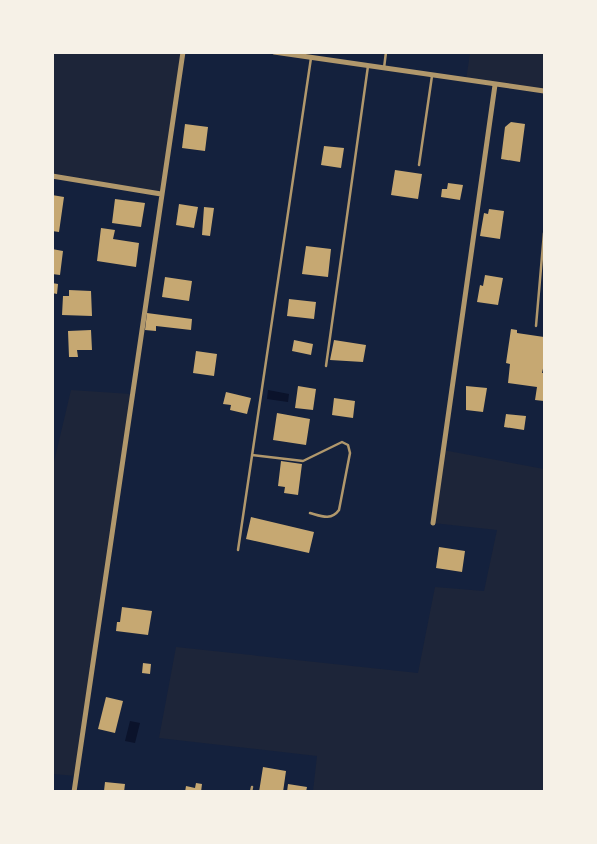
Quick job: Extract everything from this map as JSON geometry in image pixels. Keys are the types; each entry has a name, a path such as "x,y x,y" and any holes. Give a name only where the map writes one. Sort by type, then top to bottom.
{"street":[{"path":"74,792 183,52"},
{"path":"274,52 544,92"},
{"path":"433,523 495,85"},
{"path":"52,176 161,194"}],"lane":[{"path":"384,68 386,52"},
{"path":"238,550 311,58"},
{"path":"326,366 368,66"},
{"path":"419,165 432,76"},
{"path":"536,326 544,232"},
{"path":"252,455 300,461 313,457 342,442 348,445 350,453 339,510 334,515 327,517 310,514"},
{"path":"251,792 252,787"}],"shaded area":[{"path":"52,53 183,53 161,194 53,176"},
{"path":"470,53 544,53 544,91 466,80"},
{"path":"71,390 131,394 76,776 53,774 53,466"},
{"path":"268,390 289,394 288,402 267,399"},
{"path":"443,450 544,469 544,791 313,791 317,756 159,738 176,647 418,673 435,587 484,591 497,530 433,523"},
{"path":"130,721 140,723 135,743 125,741"}],"building":[{"path":"511,122 525,124 520,162 501,159 505,127"},
{"path":"185,124 208,127 205,151 182,148"},
{"path":"324,146 344,148 341,168 321,165"},
{"path":"395,170 422,174 418,199 391,195"},
{"path":"448,183 463,185 460,200 441,197 442,189 447,189"},
{"path":"52,195 64,197 59,232 52,231"},
{"path":"115,199 145,203 141,227 112,223"},
{"path":"179,204 198,207 194,228 176,225"},
{"path":"204,207 214,208 210,236 202,235"},
{"path":"489,209 504,211 500,239 480,236 484,213 488,214"},
{"path":"101,228 115,230 113,239 139,243 136,267 97,261"},
{"path":"306,246 331,249 328,277 302,274"},
{"path":"52,249 63,251 60,275 52,274"},
{"path":"485,275 503,278 498,305 477,302 480,285 483,286"},
{"path":"165,277 192,281 189,301 162,297"},
{"path":"52,283 58,284 57,294 52,293"},
{"path":"69,290 91,291 92,316 62,315 63,296 69,296"},
{"path":"289,299 316,302 314,319 287,316"},
{"path":"147,313 192,319 191,330 156,326 156,331 145,330"},
{"path":"511,329 517,330 517,333 544,337 542,373 544,373 544,401 535,400 537,387 508,383 510,364 506,363"},
{"path":"91,330 92,350 77,350 78,357 69,357 68,331"},
{"path":"294,340 313,344 311,355 292,351"},
{"path":"334,340 366,345 363,362 330,360"},
{"path":"196,351 217,354 214,376 193,373"},
{"path":"298,386 316,389 313,410 295,408"},
{"path":"466,386 487,388 483,412 466,410"},
{"path":"226,392 251,398 247,414 230,410 231,405 223,404"},
{"path":"334,398 355,401 353,418 332,415"},
{"path":"277,413 310,419 306,445 273,440"},
{"path":"506,414 526,416 524,430 504,427"},
{"path":"281,461 302,464 298,495 284,493 285,487 278,486"},
{"path":"251,517 314,532 309,553 246,539"},
{"path":"439,547 465,551 462,572 436,568"},
{"path":"122,607 152,611 148,635 116,631 117,622 120,622"},
{"path":"143,663 151,664 150,674 142,673"},
{"path":"106,697 123,701 115,733 98,729"},
{"path":"263,767 286,771 283,792 259,792"},
{"path":"105,782 125,784 124,792 104,791"},
{"path":"196,783 202,784 201,792 185,792 186,786 195,788"},
{"path":"288,784 307,787 306,792 287,792"}]}
